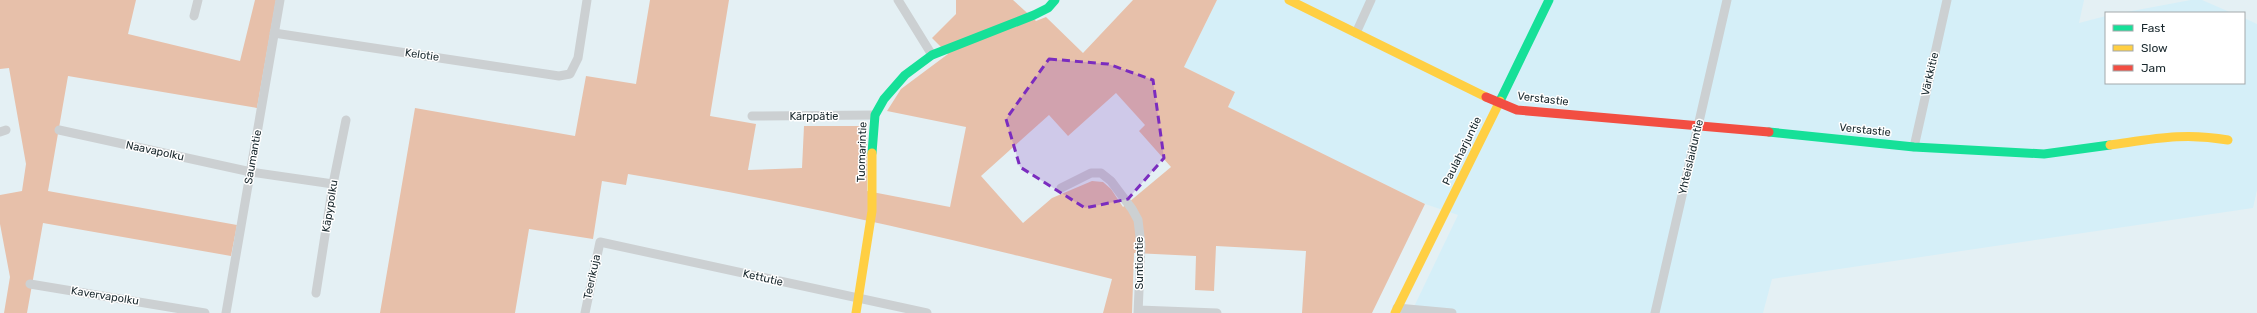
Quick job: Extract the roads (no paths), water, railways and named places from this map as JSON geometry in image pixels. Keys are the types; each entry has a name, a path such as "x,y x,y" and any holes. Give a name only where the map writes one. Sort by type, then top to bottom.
{"street":[{"path":"194,16 198,0"},
{"name":"Saumantie","path":"226,313 280,0"},
{"name":"Kelotie","path":"274,33 560,76 570,74 578,58 587,0"},
{"path":"898,0 932,55"},
{"name":"Tuomarintie","path":"856,313 872,211 872,134 875,115 884,99 905,75 932,55 1034,15 1048,8 1055,0"},
{"name":"Verstastie","path":"1288,0 1499,103 1517,110 1698,125 1914,147 2044,154 2181,135 2202,135 2228,140"},
{"path":"1356,33 1371,0"},
{"name":"Paulaharjuntie","path":"1396,310 1550,0"},
{"name":"Yhteislaiduntie","path":"1655,313 1727,0"},
{"name":"Värkkitie","path":"1914,147 1947,0"},
{"name":"Kärppätie","path":"752,116 875,115"},
{"name":"Käpypolku","path":"316,293 333,184 346,120"},
{"name":"Naavapolku","path":"59,130 251,172 333,184"},
{"name":"Suntiontie","path":"1062,188 1091,173 1101,174 1111,181 1132,209 1138,220 1141,245 1139,311"},
{"name":"Kettutie","path":"600,242 927,313"},
{"name":"Teerikuja","path":"585,313 600,242"},
{"name":"Kavervapolku","path":"30,284 205,313"},
{"path":"1396,310 1452,313"},
{"path":"1139,311 1217,313"}]}
